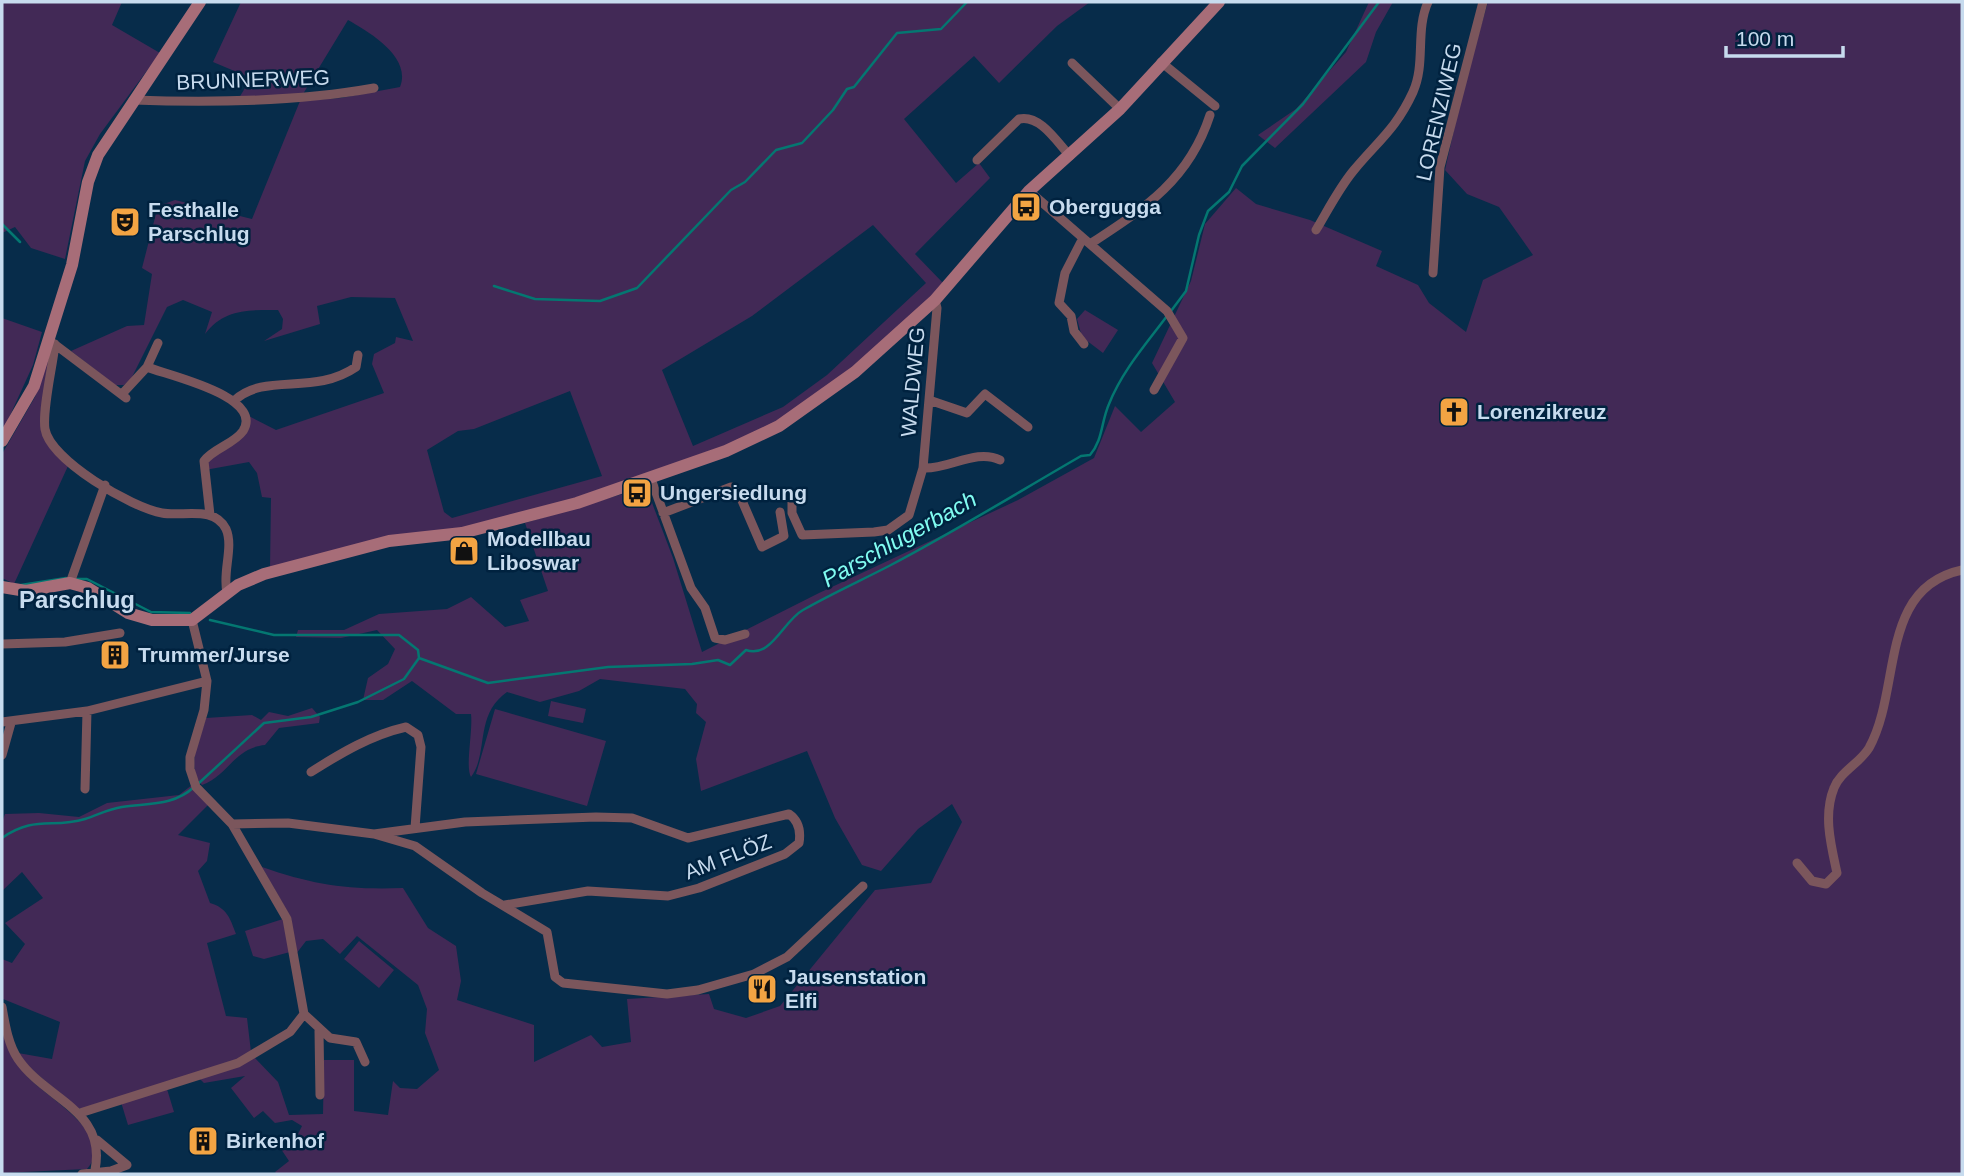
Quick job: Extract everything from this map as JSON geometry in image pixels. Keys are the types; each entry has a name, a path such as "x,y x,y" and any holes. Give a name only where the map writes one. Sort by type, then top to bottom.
{"main road":[{"path":"2,441 34,386 52,343 72,265 88,182 98,155 200,2"},
{"path":"2,587 26,591 71,579 128,613 173,622 192,620 227,592 264,573 389,541 495,526 651,479 726,451 779,426 855,372 935,300 1029,191 1120,110 1214,4"}],"street":[{"path":"1316,230 1353,170 1392,130 1413,91 1421,65 1420,38 1427,2"},
{"name":"LORENZIWEG","path":"1433,273 1440,167 1483,2"},
{"path":"1162,62 1215,106"},
{"path":"1072,63 1120,110"},
{"name":"BRUNNERWEG","path":"133,100 192,102 307,97 374,88"},
{"path":"1084,344 1074,331 1071,316 1059,303 1065,273 1086,241 1169,188 1192,158 1210,115"},
{"path":"977,160 1019,119 1025,117 1042,125 1069,156"},
{"path":"1029,191 1168,314 1178,326 1183,338 1154,390"},
{"name":"WALDWEG","path":"792,500 792,513 802,535 888,530 909,515 923,468 937,309 935,300"},
{"path":"52,343 124,396 147,367 158,344"},
{"path":"52,343 44,428 52,447 67,462 105,485 162,513 210,515 219,520 228,537 224,582 227,592"},
{"path":"235,400 255,387 311,384 340,377 356,367 358,355"},
{"path":"147,367 216,390 235,400 244,428 204,461 210,515"},
{"path":"929,400 967,413 985,394 1028,427"},
{"name":"WALDWEG","path":"923,468 935,469 983,456 1000,460"},
{"path":"651,479 691,588 705,608 715,638 726,640 745,634"},
{"path":"71,579 84,550 105,485"},
{"path":"663,513 732,487 740,496 762,547 785,536 780,512"},
{"path":"1797,863 1812,881 1826,884 1837,873 1828,814 1834,786 1868,749 1886,704 1893,652 1903,620 1918,595 1942,575 1962,570"},
{"path":"192,620 207,681 205,710 190,757 195,784 232,824 287,919 304,1014 319,1031 330,1038 356,1042 365,1062"},
{"path":"2,644 65,642 120,633"},
{"path":"2,755 6,723 87,711 207,681"},
{"path":"85,789 87,711"},
{"path":"311,772 344,751 406,727 418,735 421,747 415,828"},
{"name":"AM FLÖZ","path":"374,834 465,822 596,817 632,818 688,838 789,814 795,818 800,833 799,843 785,854 699,888 668,896 589,891 505,905"},
{"path":"232,824 288,824 374,834 415,846 459,878 547,932 555,977 564,983 667,994 698,990 754,974 787,957 863,886"},
{"path":"2,1007 11,1046 18,1059 39,1083 80,1113 97,1140 127,1165 111,1171 95,1170 82,1174"},
{"path":"80,1113 237,1063 290,1032 304,1014"},
{"path":"319,1031 320,1095"},
{"path":"95,1170 97,1140"}],"shaded area":[{"path":"2,2 122,2 112,25 160,53 100,134 85,161 65,259 31,248 15,227 2,233"},
{"path":"241,2 1090,2 1057,26 999,83 974,56 904,119 956,183 979,163 990,178 915,254 944,284 912,316 808,404 750,437 532,513 270,569 271,498 262,497 257,473 249,462 205,470 207,461 239,438 245,414 276,430 384,393 372,364 374,354 395,343 396,337 413,341 395,298 351,297 317,306 320,324 264,341 282,329 283,319 278,310 247,311 229,315 205,334 212,312 183,300 167,307 131,379 124,385 115,385 71,351 127,326 144,325 152,274 142,268 158,206 175,200 252,219 300,101 341,98 400,87 402,76 400,66 386,47 348,20 303,94 239,98 251,78 213,62","holes":["873,225 926,283 827,375 783,407 693,446 662,370 752,316","570,391 602,476 452,518 444,512 427,450 458,431 474,429"]},
{"path":"1369,2 1393,2 1376,32 1366,62 1275,148 1258,135 1296,109 1346,52"},
{"path":"1488,2 1962,2 1962,1174 275,1172 289,1161 281,1149 294,1142 302,1126 292,1120 275,1123 263,1111 254,1118 231,1088 245,1076 204,1083 198,1077 254,1057 278,1082 289,1115 323,1114 324,1060 354,1060 354,1111 388,1115 393,1081 400,1088 417,1089 439,1070 425,1033 427,1009 418,985 357,936 340,954 323,939 306,941 296,954 291,918 262,867 331,885 403,888 428,928 456,946 461,981 457,1000 534,1025 534,1062 591,1035 602,1047 631,1042 627,999 709,994 714,1009 746,1018 780,1006 875,890 931,883 962,822 952,804 918,829 881,871 862,865 835,818 807,751 701,791 696,759 706,722 696,713 697,704 685,689 600,679 579,691 540,702 507,692 490,712 480,757 471,777 471,714 456,714 412,681 383,700 363,700 368,678 388,664 395,649 377,630 341,638 296,637 298,630 344,630 379,614 447,609 471,597 505,627 529,621 520,600 548,591 525,523 646,487 673,558 702,652 819,593 1018,500 1094,458 1115,406 1141,432 1175,402 1152,363 1191,281 1205,224 1236,188 1256,204 1310,220 1382,251 1376,266 1418,285 1429,303 1466,332 1483,280 1533,255 1499,207 1467,194 1445,170 1465,81"},
{"path":"1085,310 1118,330 1103,353 1082,337 1077,319"},
{"path":"2,318 42,332 33,365 2,433"},
{"path":"50,350 47,441 68,466 14,584 2,578 2,454 35,397"},
{"path":"551,701 586,709 583,723 548,716"},
{"path":"312,708 320,717 319,723 279,728 265,745 246,751 219,775 202,785 197,777 194,761 206,718 252,715 261,720 269,712 288,716"},
{"path":"495,709 606,741 587,806 476,774"},
{"path":"192,785 208,805 178,835 210,843 207,861 198,871 210,903 227,914 236,934 207,943 226,1016 247,1018 251,1052 232,1062 86,1109 77,1108 29,1067 18,1053 52,1059 60,1022 3,999 2,959 12,963 25,944 5,923 43,898 22,872 2,891 2,822 5,814 39,813 79,817 107,803 179,795"},
{"path":"283,919 290,952 264,959 253,956 245,931"},
{"path":"359,941 394,970 379,988 344,959"},
{"path":"2,1025 10,1051 25,1074 75,1117 86,1130 93,1143 94,1156 87,1169 2,1173"},
{"path":"167,1089 174,1112 128,1125 121,1102"}],"waterway":[{"path":"494,286 535,299 600,301 637,288 731,190 745,182 776,150 802,143 833,110 847,89 854,87 897,33 941,29 967,2"},
{"name":"Parschlugerbach","path":"1171,311 1186,291 1199,235 1208,211 1229,192 1242,166 1303,104 1379,2"},
{"path":"2,224 20,242"},
{"name":"Parschlugerbach","path":"210,620 274,635 399,635 418,650 419,658 488,683 608,667 692,664 718,660 730,665 746,650 755,651 770,644 803,610 937,540 1081,456 1090,455 1100,437 1114,392 1135,358 1167,316"},
{"name":"Parschlugerbach","path":"21,585 66,578"},
{"name":"Parschlugerbach","path":"76,579 87,579 151,612 190,613"},
{"path":"199,783 264,723 311,717 358,702 404,679 419,658"},
{"path":"2,838 24,827 73,822 117,808 169,801 194,787"}],"place":[{"name":"Obergugga","path":"1026,207"},
{"name":"Festhalle Parschlug","path":"125,222"},
{"name":"Lorenzikreuz","path":"1454,412"},
{"name":"Ungersiedlung","path":"637,493"},
{"name":"Modellbau Liboswar","path":"464,551"},
{"name":"Trummer/Jurse","path":"115,655"},
{"name":"Jausenstation Elfi","path":"762,989"},
{"name":"Birkenhof","path":"203,1141"}],"district":[{"name":"Parschlug","path":"77,600"}]}
